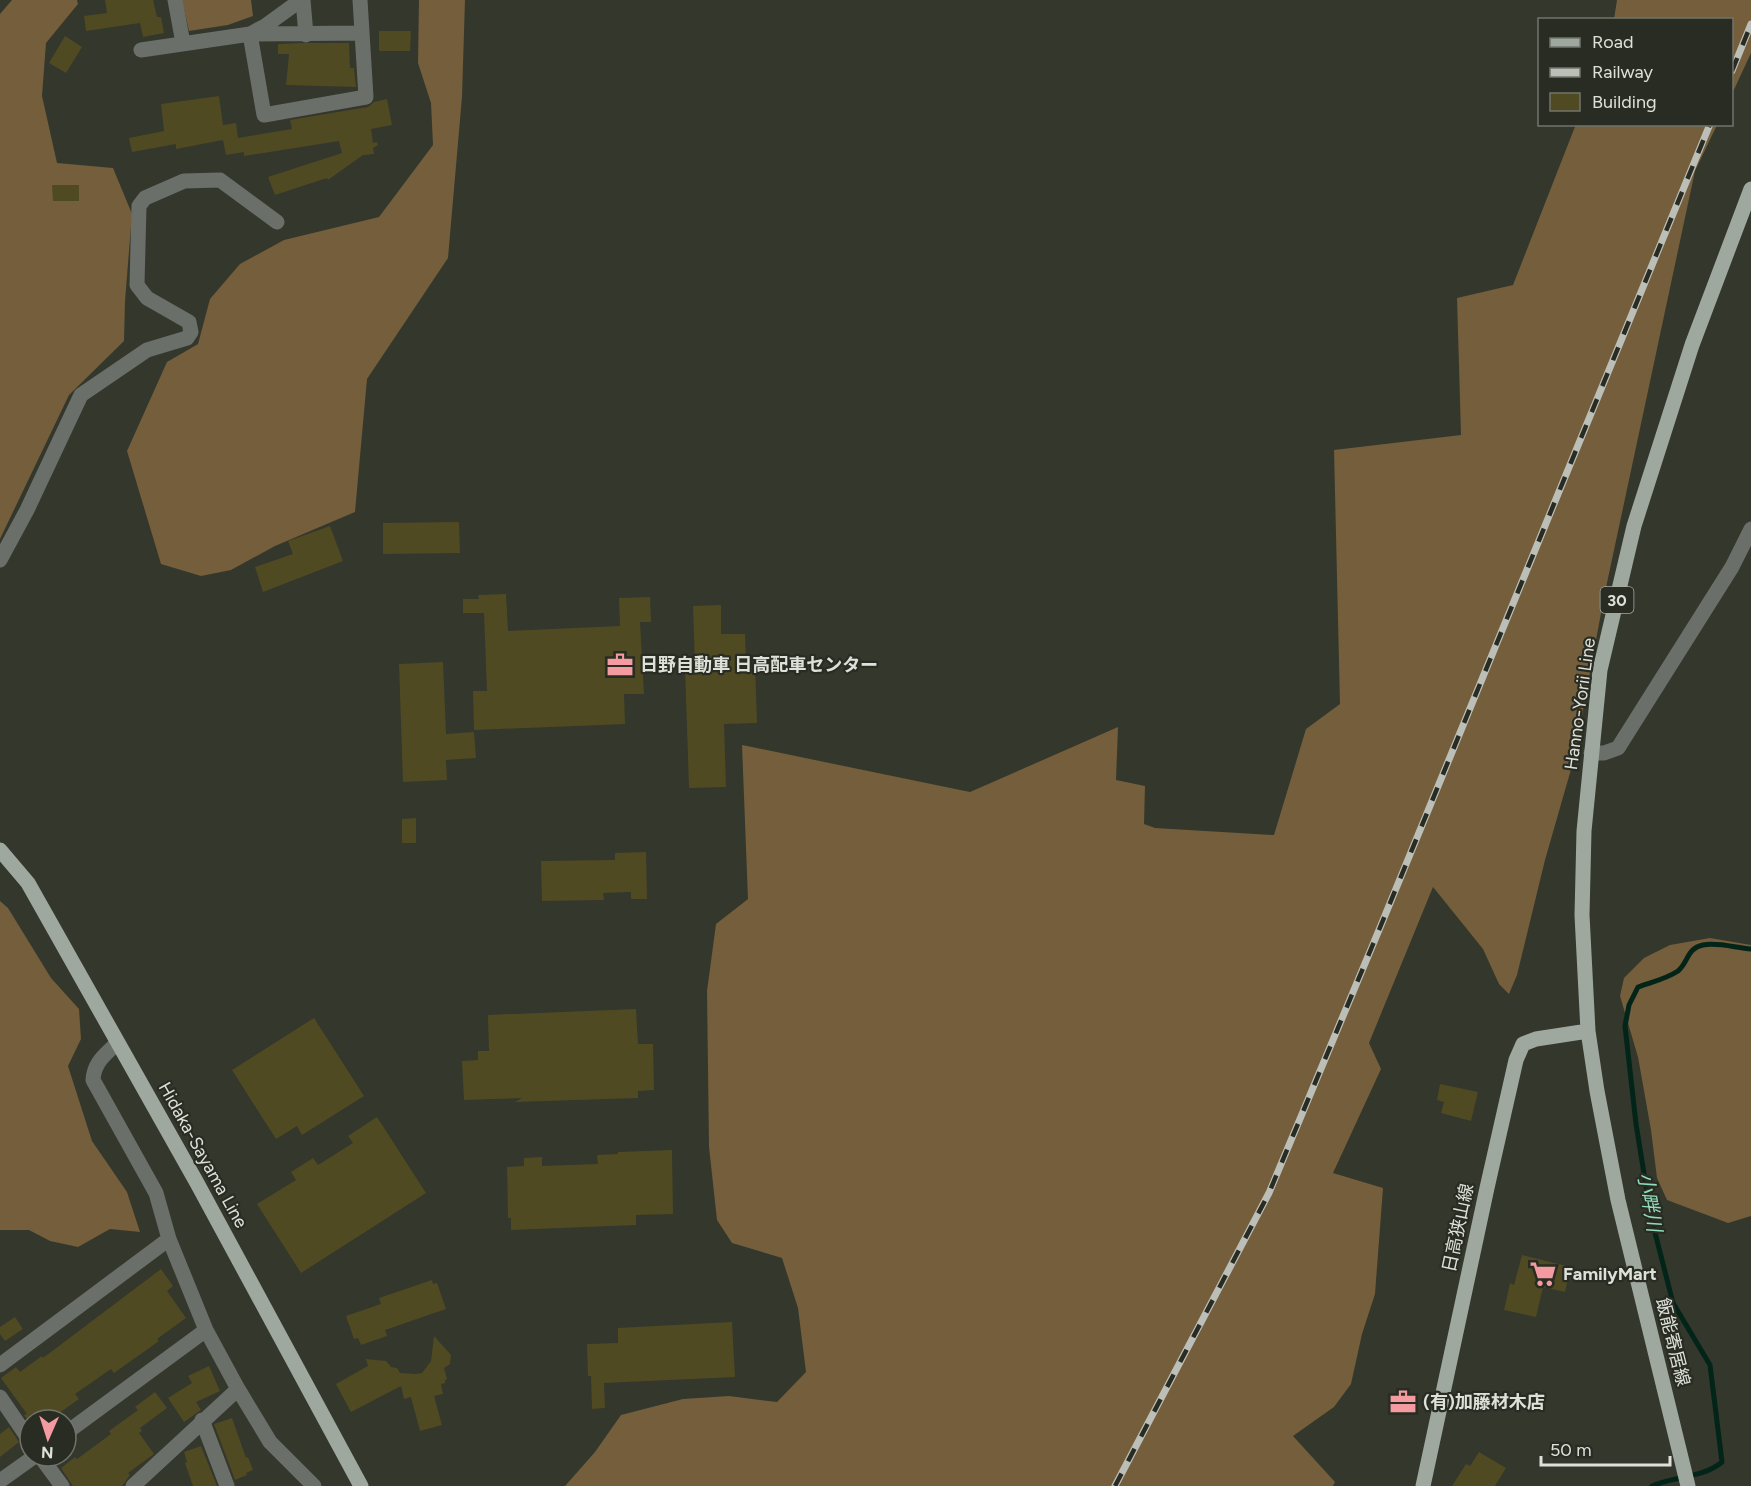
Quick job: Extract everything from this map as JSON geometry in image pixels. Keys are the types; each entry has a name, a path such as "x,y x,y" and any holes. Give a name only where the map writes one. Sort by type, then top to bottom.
{"main road":[{"name":"Hanno-Yorii Line","path":"1588,1031 1582,915 1584,831 1600,670 1634,526 1692,345 1751,189"},
{"name":"Hidaka-Sayama Line","path":"0,850 28,883 197,1183 361,1486"},
{"name":"飯能寄居線","path":"1588,1031 1618,1200 1688,1486"},
{"name":"日高狭山線","path":"1423,1486 1516,1060 1523,1044 1536,1039 1588,1031"}],"street":[{"path":"175,0 183,43"},
{"path":"250,34 266,26 302,0 306,35"},
{"path":"250,34 264,115 366,97 360,0"},
{"path":"141,50 250,34 362,33"},
{"path":"0,560 27,510 81,395 147,350 187,338 191,332 189,322 147,298 137,285 139,206 145,198 184,181 220,180 277,222"},
{"path":"1591,753 1604,753 1618,748 1732,567 1751,529"},
{"path":"117,1042 93,1069 93,1080 156,1193 170,1239 206,1330 238,1389 270,1442 314,1486"},
{"path":"0,1365 170,1239"},
{"path":"78,1424 206,1330"},
{"path":"133,1486 238,1389"},
{"path":"0,1396 18,1423"},
{"path":"202,1420 227,1486"},
{"path":"0,1481 18,1468"},
{"path":"49,1468 62,1486"}],"shaded area":[{"path":"12,0 77,0 78,4 46,43 42,96 57,163 113,168 132,214 124,341 69,395 0,539 0,14"},
{"path":"182,0 251,0 253,16 228,25 189,31"},
{"path":"419,0 465,0 462,97 448,258 367,379 355,512 275,546 231,570 201,576 161,564 127,451 167,362 198,344 210,299 240,264 284,240 379,217 433,145 431,103 418,63"},
{"path":"1617,0 1751,0 1751,53 1733,92 1733,18 1614,18"},
{"path":"1575,126 1717,126 1695,171 1604,597 1574,759 1545,860 1517,975 1509,994 1499,984 1483,949 1433,887 1369,1043 1381,1069 1333,1173 1383,1188 1375,1294 1362,1334 1351,1384 1334,1407 1293,1436 1335,1482 1333,1486 565,1486 595,1452 621,1415 683,1399 729,1396 777,1402 806,1372 798,1308 782,1258 732,1243 717,1220 709,1147 707,991 716,924 748,899 742,745 970,792 1118,727 1116,780 1145,786 1144,824 1155,828 1274,835 1306,729 1340,704 1334,450 1461,435 1457,298 1513,285"},
{"path":"0,901 8,908 51,978 79,1009 81,1039 68,1066 92,1141 127,1192 140,1232 110,1229 78,1247 50,1241 29,1230 0,1230"},
{"path":"1710,938 1751,945 1751,1216 1728,1223 1667,1200 1657,1178 1638,1057 1620,996 1624,978 1644,958 1670,945"}],"building":[{"path":"105,0 153,0 157,17 161,17 164,33 143,37 140,23 86,31 84,16 107,13"},
{"path":"379,31 411,31 410,51 379,51"},
{"path":"65,36 82,47 66,73 49,63"},
{"path":"349,43 350,68 354,68 356,87 286,85 289,54 278,54 278,44"},
{"path":"219,96 223,125 236,123 238,138 292,129 290,120 368,107 374,102 387,99 392,125 371,129 373,143 377,142 378,145 373,148 374,154 363,155 328,180 327,178 275,195 268,177 342,153 339,141 244,156 244,152 226,155 223,140 176,149 176,144 132,152 129,138 164,131 161,104"},
{"path":"52,185 79,185 79,201 53,201"},
{"path":"459,522 460,553 383,554 383,523"},
{"path":"330,526 343,561 263,592 255,567 293,554 288,541"},
{"path":"506,594 508,631 620,626 619,598 650,597 651,622 640,622 644,694 624,694 625,724 474,730 473,691 487,691 484,613 463,613 463,599 479,599 478,595"},
{"path":"721,605 721,634 745,634 746,665 755,664 757,723 724,724 726,787 689,788 685,667 695,667 693,606"},
{"path":"443,662 446,734 474,732 476,758 446,760 447,780 403,782 399,664"},
{"path":"416,818 416,843 402,843 402,819"},
{"path":"646,852 647,899 631,899 631,892 603,893 604,900 542,901 541,861 615,860 615,853"},
{"path":"636,1009 638,1044 653,1044 654,1090 638,1091 638,1098 515,1102 522,1098 464,1100 462,1061 478,1060 478,1051 489,1051 488,1015"},
{"path":"314,1018 364,1096 302,1135 297,1126 276,1139 232,1070"},
{"path":"1440,1084 1478,1092 1471,1121 1441,1113 1444,1102 1437,1100"},
{"path":"377,1117 426,1193 301,1273 257,1204 296,1180 291,1172 313,1158 318,1165 353,1143 348,1136"},
{"path":"672,1150 673,1214 636,1215 636,1225 511,1230 511,1218 508,1218 507,1167 524,1166 524,1158 542,1157 542,1166 598,1164 597,1155"},
{"path":"1522,1255 1571,1267 1565,1292 1543,1287 1536,1317 1504,1310 1510,1283 1514,1285"},
{"path":"161,1269 173,1286 167,1291 186,1318 157,1339 159,1341 114,1373 111,1369 75,1394 79,1399 66,1408 23,1408 1,1378 16,1367 20,1372 42,1356 43,1358"},
{"path":"432,1280 433,1284 437,1283 446,1309 385,1330 387,1336 361,1345 358,1338 354,1339 346,1316 381,1304 379,1298"},
{"path":"15,1317 23,1329 5,1341 0,1334 0,1327"},
{"path":"732,1322 735,1377 604,1383 605,1408 592,1409 587,1344 618,1343 618,1328"},
{"path":"434,1336 451,1355 450,1364 444,1368 447,1379 441,1384 443,1394 434,1396 442,1425 420,1431 411,1397 404,1399 401,1386 351,1412 336,1384 368,1366 366,1359 386,1361 391,1367 397,1368 400,1373 422,1373 431,1361"},
{"path":"209,1366 220,1391 196,1402 201,1410 184,1422 168,1398 192,1383 188,1376"},
{"path":"155,1392 167,1408 140,1428 142,1431 139,1433 154,1454 128,1473 130,1475 122,1486 73,1486 61,1468 78,1468 78,1458 111,1434 109,1431 138,1410 135,1407"},
{"path":"232,1418 246,1458 248,1457 253,1470 235,1480 214,1424"},
{"path":"9,1427 18,1443 0,1457 0,1434"},
{"path":"201,1446 217,1486 193,1486 185,1463 187,1462 184,1452"},
{"path":"1479,1452 1506,1468 1495,1486 1452,1486 1466,1464 1470,1466"}],"waterway":[{"name":"小畔川","path":"1652,1486 1698,1474 1722,1462 1710,1365 1673,1303 1651,1217 1636,1124 1625,1026 1629,1005 1638,987 1678,971 1694,949 1703,945 1715,944 1751,949"}],"railway":[{"path":"1733,69 1751,24"},
{"path":"1115,1486 1269,1193 1709,126"}],"place":[{"name":"日野自動車 日高配車センター","path":"620,665"},
{"name":"FamilyMart","path":"1543,1274"},
{"name":"(有)加藤材木店","path":"1403,1402"}]}
